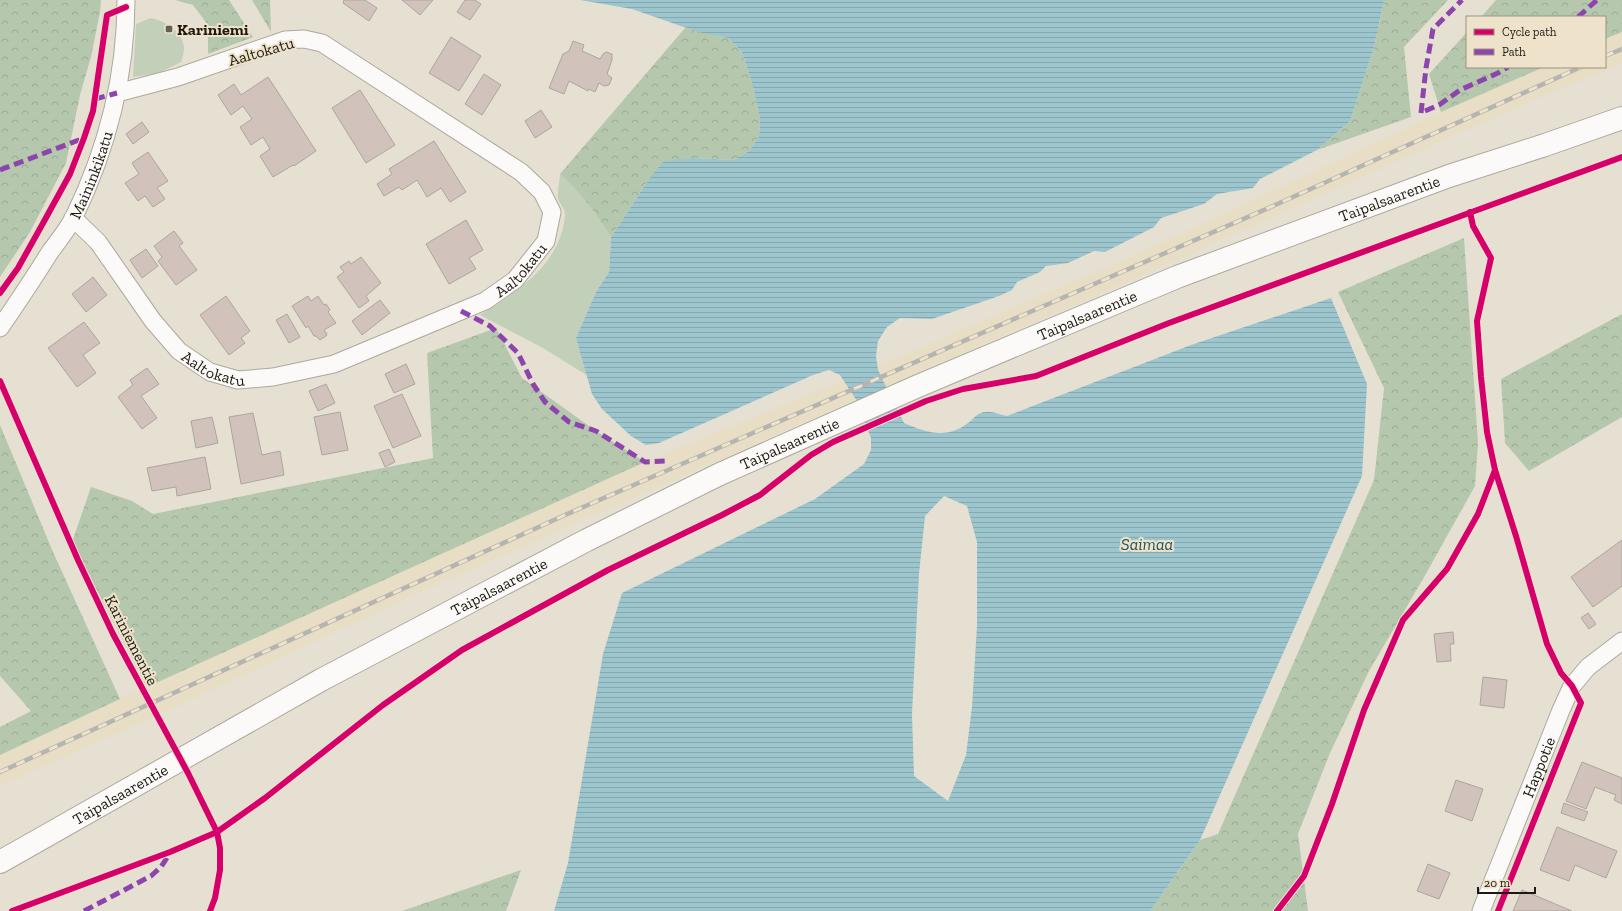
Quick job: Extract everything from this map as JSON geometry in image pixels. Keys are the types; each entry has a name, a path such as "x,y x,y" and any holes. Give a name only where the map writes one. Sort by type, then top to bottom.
{"main road":[{"name":"Taipalsaarentie","path":"0,862 321,680 461,605 713,477 918,386 1177,277 1449,176 1622,118"}],"street":[{"name":"Maininkikatu","path":"0,328 73,218 109,128 117,93 125,25 126,0"},
{"name":"Aaltokatu","path":"73,218 98,242 153,321 179,351 210,372 238,380 273,377 334,364 485,301 515,280 546,241 552,212 542,192 521,172 322,43 304,39 285,40 178,77 117,93"},
{"name":"Happotie","path":"1481,911 1560,710 1572,686 1588,667 1622,642"}],"shaded area":[{"path":"1622,32 1622,64 1538,98 1155,270 854,400 414,595 163,713 0,786 0,755 120,699 645,462 895,359 1146,250 1441,112 1542,68 1606,68 1606,39"}],"green space":[{"path":"0,0 101,0 91,57 80,95 66,163 30,232 0,277"},
{"path":"175,0 229,0 253,37 208,54 208,25 193,5"},
{"path":"252,0 270,0 271,32"},
{"path":"1384,0 1448,0 1404,47 1411,117 1317,150 1350,121 1374,47"},
{"path":"1496,0 1622,0 1622,32 1606,39 1606,16 1482,16"},
{"path":"151,18 173,28 181,37 184,49 181,62 159,73 133,77 136,24"},
{"path":"685,28 728,38 742,52 752,83 760,119 759,137 749,151 734,160 695,158 649,179 611,237 600,219 588,204 560,174"},
{"path":"1466,33 1466,68 1542,68 1441,112 1429,74"},
{"path":"560,174 577,189 595,211 611,237 609,272 596,292 576,338 588,376 543,348 480,315 523,286 546,262 555,248 562,232 565,215 558,198"},
{"path":"1464,238 1478,442 1475,486 1369,671 1330,753 1298,834 1308,911 1150,911 1200,840 1218,834 1374,480 1384,388 1338,292"},
{"path":"1622,314 1622,417 1529,471 1505,443 1501,379"},
{"path":"496,328 522,378 596,431 645,462 147,687 72,542 91,487 132,501 153,514 433,458 427,353"},
{"path":"0,425 53,552 120,699 0,755 0,727 31,711 0,676"},
{"path":"521,870 506,911 402,911"}],"water":[{"name":"Saimaa","path":"580,0 1384,0 1374,47 1350,121 1317,150 1260,179 1253,188 1217,194 1204,204 1161,218 1154,227 1105,252 1094,251 1068,263 1046,266 1040,272 1017,282 1012,290 999,296 932,319 900,318 887,327 878,341 876,356 878,370 904,423 936,433 944,433 960,428 980,413 991,412 1007,416 1191,345 1331,298 1367,384 1362,476 1200,840 1150,911 554,911 568,863 603,654 622,593 815,499 864,464 871,450 871,438 857,401 840,375 829,370 813,375 659,443 646,445 631,436 602,409 592,394 576,338 596,292 609,272 611,237 649,179 664,161 695,158 734,160 749,151 759,137 760,119 752,83 742,52 728,38 698,32 632,9","holes":["944,496 967,506 977,542 977,626 972,707 966,755 948,801 914,776 912,714 919,574 925,516"]}],"building":[{"path":"344,0 365,0 377,8 369,21 343,3"},
{"path":"402,0 433,0 420,15"},
{"path":"465,0 475,0 481,4 470,20 457,12"},
{"path":"451,37 481,56 459,91 429,73"},
{"path":"573,41 584,45 582,51 600,59 606,52 612,54 612,60 607,74 612,78 609,85 604,86 599,83 595,92 589,89 588,91 569,81 564,94 549,88 563,54 569,51"},
{"path":"484,74 501,85 482,115 465,104"},
{"path":"268,77 316,151 294,166 293,165 273,177 260,156 270,149 263,137 251,145 240,127 252,119 243,106 231,115 218,95 234,84 241,95"},
{"path":"360,90 395,145 366,163 332,108"},
{"path":"541,110 552,127 535,138 525,121"},
{"path":"142,122 149,132 133,144 126,134"},
{"path":"434,141 466,192 450,202 441,188 427,197 417,180 402,190 399,187 384,196 377,184 392,174 389,169"},
{"path":"148,152 168,181 157,188 165,199 153,207 145,196 138,201 125,183 139,174 132,163"},
{"path":"466,220 483,250 469,258 476,269 449,284 426,244"},
{"path":"174,231 183,243 179,246 197,270 176,285 158,261 162,257 154,246"},
{"path":"146,249 158,266 142,278 130,260"},
{"path":"361,257 381,283 366,296 369,301 359,308 337,277 344,272 340,267 349,261 351,264"},
{"path":"93,277 107,295 86,312 72,294"},
{"path":"226,296 250,331 241,338 245,343 229,355 200,315"},
{"path":"308,296 311,301 318,296 324,305 326,304 330,310 328,312 336,323 324,330 327,334 320,340 314,336 308,326 306,328 292,306"},
{"path":"380,300 390,313 362,335 352,321"},
{"path":"287,314 300,337 289,343 276,320"},
{"path":"84,322 100,343 83,355 96,373 77,387 48,348"},
{"path":"406,364 415,384 394,393 385,374"},
{"path":"147,368 159,384 141,396 157,418 142,429 118,397 133,385 130,380"},
{"path":"326,384 335,403 318,411 309,391"},
{"path":"402,394 421,436 393,448 374,406"},
{"path":"340,412 348,450 322,455 314,417"},
{"path":"253,413 262,455 280,451 284,475 241,484 229,417"},
{"path":"212,417 218,443 196,448 191,421"},
{"path":"389,449 395,462 385,467 379,453"},
{"path":"205,457 211,489 177,496 176,487 152,491 147,468"},
{"path":"1622,540 1622,586 1593,607 1571,577"},
{"path":"1588,613 1596,624 1589,629 1581,618"},
{"path":"1453,632 1454,644 1450,644 1451,661 1437,662 1434,634"},
{"path":"1483,677 1507,680 1504,708 1480,705"},
{"path":"1582,762 1622,778 1622,804 1614,800 1616,795 1595,787 1586,809 1566,801"},
{"path":"1456,780 1483,789 1472,821 1445,811"},
{"path":"1564,803 1588,812 1584,821 1561,813"},
{"path":"1557,827 1617,851 1606,878 1575,865 1569,881 1540,870"},
{"path":"1428,864 1450,873 1439,899 1417,891"},
{"path":"1522,890 1572,911 1513,911"}],"railway":[{"path":"1606,56 1622,49"},
{"path":"0,772 565,515 1273,206 1579,68"}],"marked path":[{"path":"1421,113 1426,68 1433,29 1462,0"},
{"path":"1579,16 1597,0"},
{"path":"1425,111 1439,105 1460,90 1506,68"},
{"path":"95,99 117,93"},
{"path":"0,170 84,138"},
{"path":"461,311 490,326 518,353 533,384 545,402 569,422 596,431 645,462 667,461"},
{"path":"84,911 151,876 161,867 170,853"}],"cycle path":[{"path":"0,293 18,268 70,174 93,111 107,15 126,7"},
{"path":"12,911 170,852 217,832 265,798 383,705 462,650 608,570 760,495 811,455 833,442 926,401 963,389 1036,376 1169,323 1622,157"},
{"path":"1470,212 1473,226 1491,258 1477,321 1487,432 1495,470 1516,536 1547,644 1561,673 1572,686 1581,703 1498,911"},
{"name":"Kariniementie","path":"0,381 78,560 113,634 188,773 217,832 220,848 220,870 215,898 210,911"},
{"path":"1277,911 1304,876 1332,804 1364,710 1403,620 1447,569 1478,514 1495,470"}],"place":[{"name":"Kariniemi","path":"169,29"}]}
